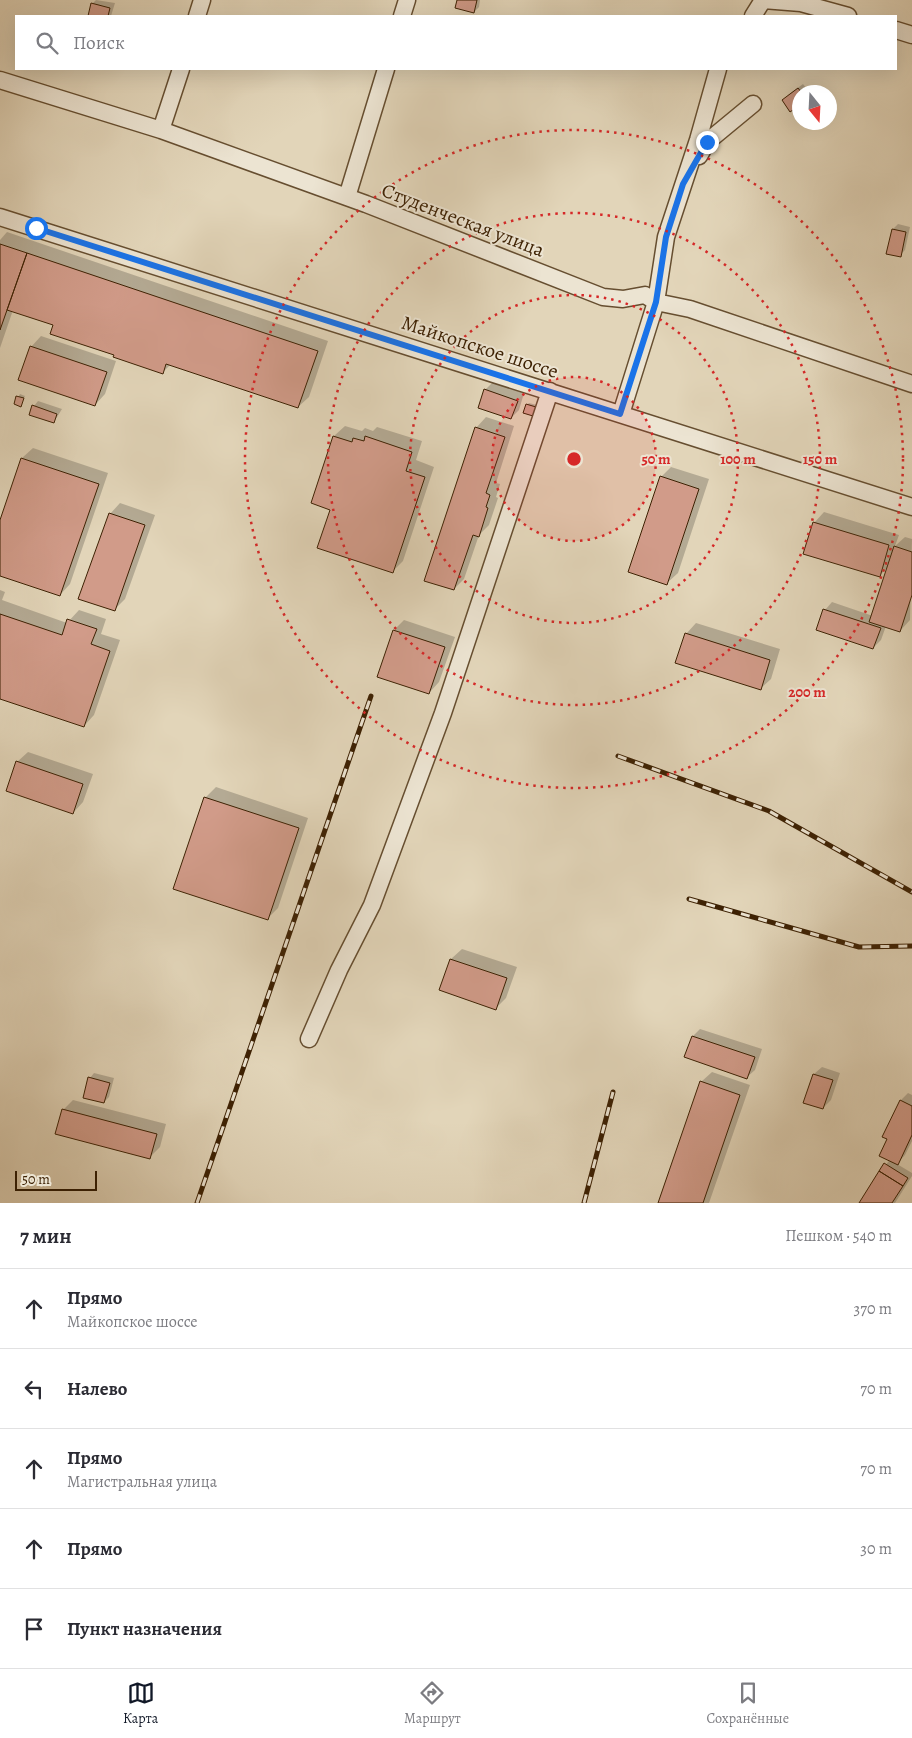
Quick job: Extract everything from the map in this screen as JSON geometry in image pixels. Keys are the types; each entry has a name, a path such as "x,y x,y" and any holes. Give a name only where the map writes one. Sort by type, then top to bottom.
{"street":[{"path":"197,15 202,0"},
{"path":"402,15 407,0"},
{"path":"753,15 763,0 801,3 844,15"},
{"path":"897,30 912,35"},
{"path":"162,130 181,70"},
{"path":"346,197 386,70"},
{"path":"620,414 656,302 666,237 718,70"},
{"name":"Студенческая улица","path":"0,80 162,130 346,197 603,297 623,299 645,295 656,302 690,309 912,384"},
{"path":"683,184 707,142 752,104"},
{"name":"Майкопское шоссе","path":"0,217 912,507"},
{"path":"309,1039 339,970 372,905 443,713 550,391"}],"building":[{"path":"457,0 477,0 474,13 455,8"},
{"path":"91,3 110,8 108,15 88,15"},
{"path":"792,92 792,111 790,112 782,100"},
{"path":"892,229 906,232 901,257 886,254"},
{"path":"0,244 27,253 0,330"},
{"path":"27,253 318,351 298,408 166,364 163,374 113,357 114,355 50,334 53,325 7,310"},
{"path":"30,346 107,372 95,406 18,380"},
{"path":"484,389 518,401 511,419 478,408"},
{"path":"16,396 24,398 21,407 14,404"},
{"path":"526,404 536,407 533,416 523,413"},
{"path":"32,405 57,414 54,423 29,415"},
{"path":"475,427 505,437 486,493 490,495 486,507 488,508 479,537 473,535 454,590 424,581"},
{"path":"333,436 352,442 353,438 364,441 365,436 412,452 406,471 425,477 393,573 317,548 330,510 311,503"},
{"path":"21,458 99,484 60,596 0,576 0,520"},
{"path":"660,476 699,489 667,585 628,572"},
{"path":"109,513 145,525 115,611 78,599"},
{"path":"813,522 889,545 880,577 803,554"},
{"path":"894,546 912,552 912,595 900,632 869,622"},
{"path":"823,609 881,628 873,649 816,630"},
{"path":"0,614 62,635 67,619 97,629 91,644 110,651 84,727 0,699"},
{"path":"393,630 445,647 429,694 377,677"},
{"path":"685,633 770,660 761,690 675,663"},
{"path":"16,761 83,784 73,814 6,791"},
{"path":"204,797 299,828 268,920 173,889"},
{"path":"450,959 507,978 496,1010 439,990"},
{"path":"692,1036 755,1057 747,1079 684,1057"},
{"path":"813,1074 833,1080 823,1109 803,1103"},
{"path":"88,1077 110,1083 104,1103 83,1098"},
{"path":"700,1081 740,1095 703,1203 658,1203"},
{"path":"900,1100 912,1106 912,1135 898,1165 879,1156 887,1139 882,1137"},
{"path":"62,1109 157,1134 150,1159 55,1134"},
{"path":"884,1163 908,1178 903,1186 879,1171"},
{"path":"879,1171 903,1186 892,1203 859,1203"}],"railway":[{"path":"197,1203 371,696"},
{"path":"618,756 769,811 912,892"},
{"path":"689,899 859,947 912,946"},
{"path":"584,1203 613,1092"}],"route":[{"path":"36,228 620,414 656,302 666,237 683,184 707,142"}]}
